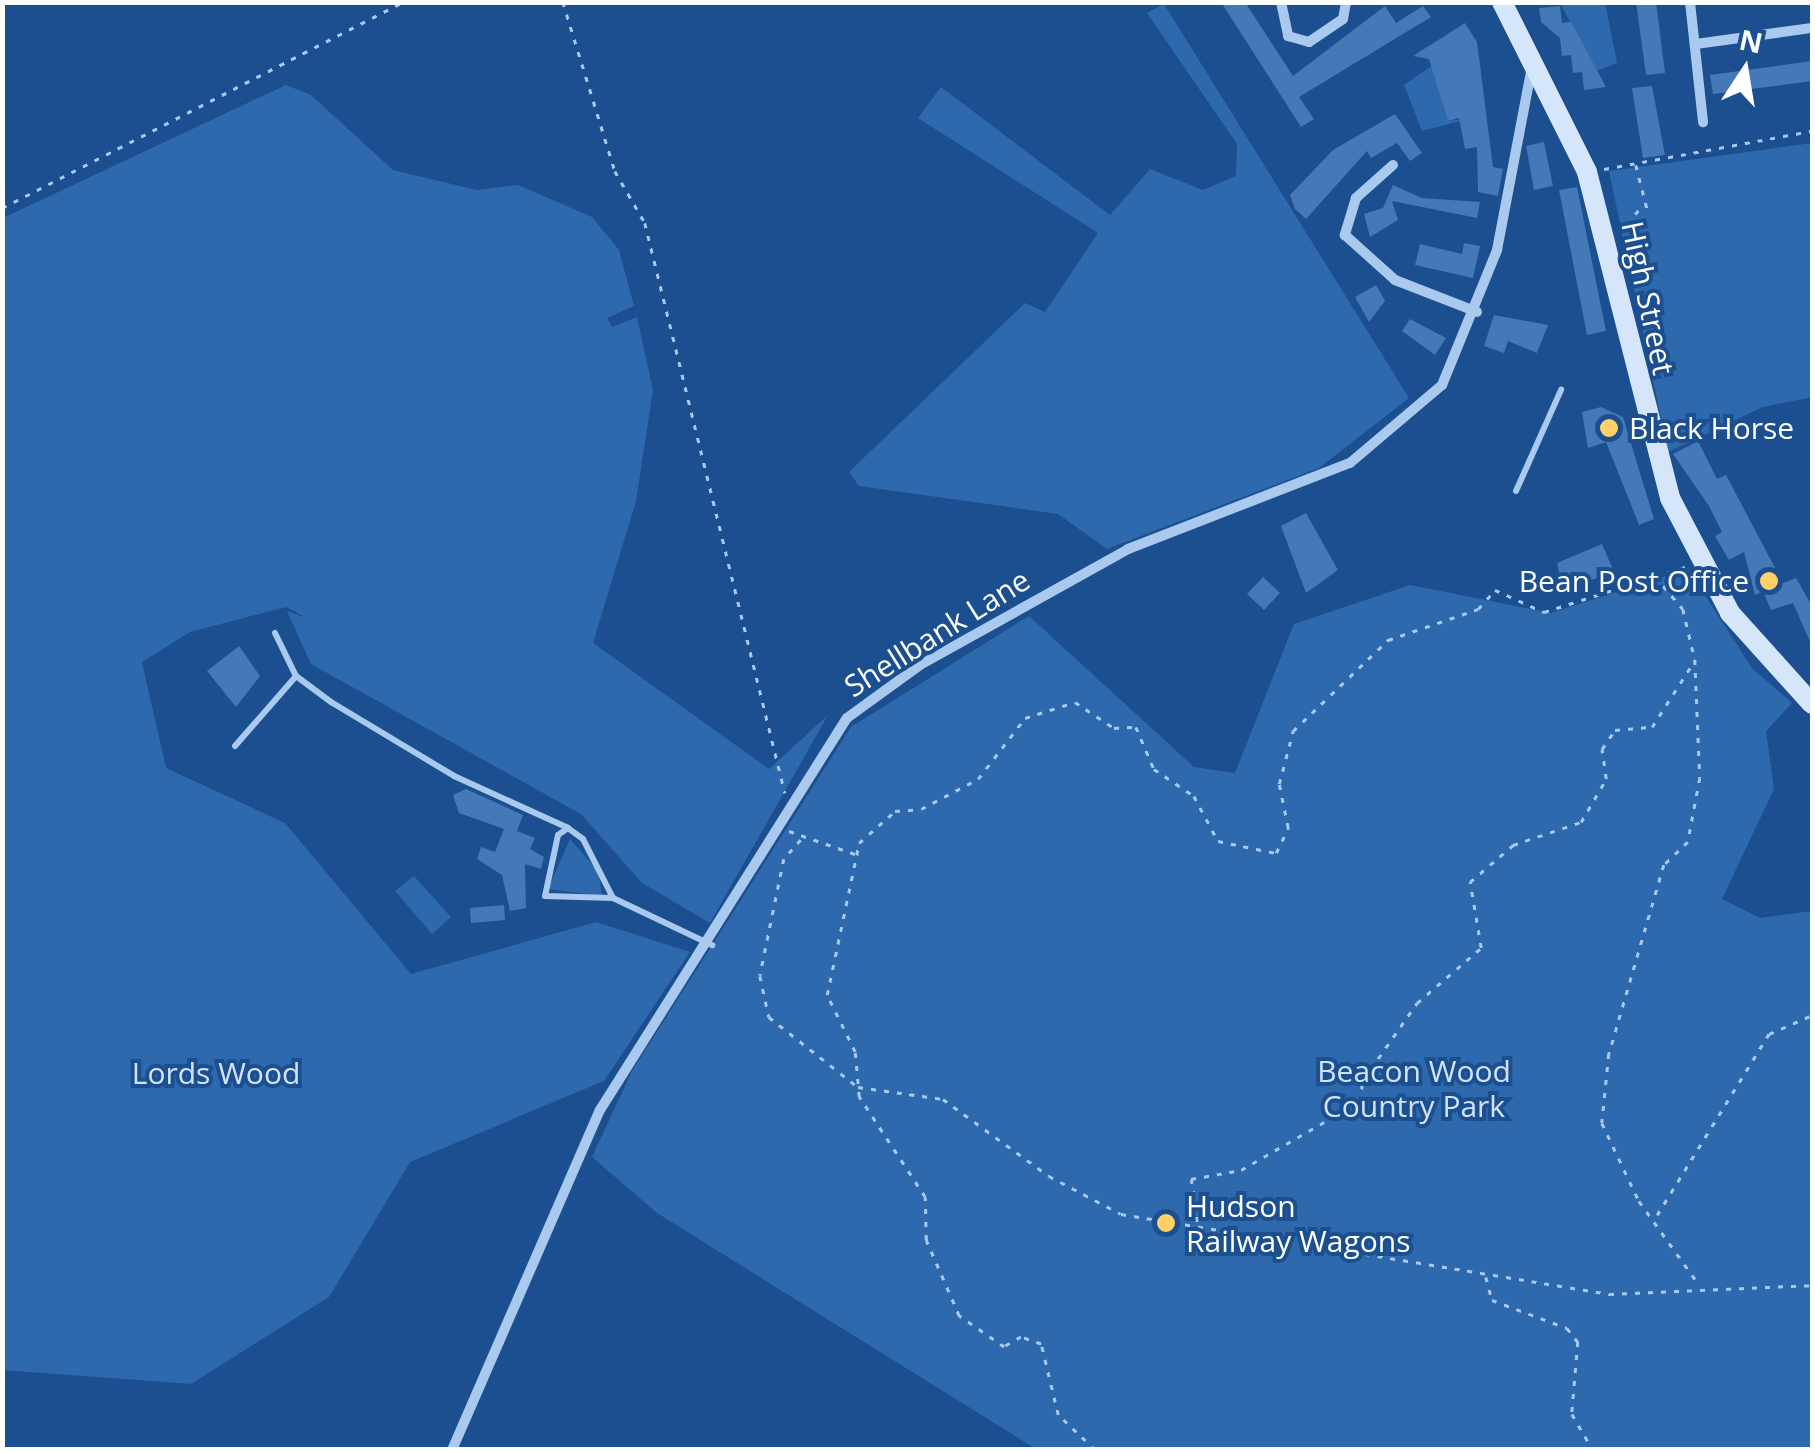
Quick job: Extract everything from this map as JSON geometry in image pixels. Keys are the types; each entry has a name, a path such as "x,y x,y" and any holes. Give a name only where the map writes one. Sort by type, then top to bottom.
{"main road":[{"name":"High Street","path":"1502,2 1531,72 1559,105 1587,172 1644,420 1692,546 1756,648 1812,704"}],"street":[{"path":"1281,2 1288,36 1309,42 1343,19 1346,2"},
{"path":"1690,2 1703,122"},
{"path":"1696,44 1812,28"},
{"name":"Shellbank Lane","path":"452,1450 600,1110 712,944 788,804 847,718 920,665 1128,549 1350,463 1442,385 1476,312 1504,226 1531,72"},
{"path":"1393,166 1354,200 1345,235 1395,280 1476,312"}],"lane":[{"path":"1516,491 1561,390"},
{"path":"275,633 296,676 454,776 568,828 613,898"},
{"path":"235,746 296,676"},
{"path":"568,828 558,835 545,896 613,898 712,944"}],"path":[{"path":"2,208 403,2"},
{"path":"563,2 615,171 645,222 788,804"},
{"path":"1587,172 1812,131"},
{"path":"1636,164 1648,212"},
{"path":"1636,214 1645,204"},
{"path":"858,1086 855,1052 827,995 854,854 896,810 921,809 978,779 1026,718 1075,702 1114,728 1136,728 1154,769 1194,796 1218,841 1276,853 1288,828 1279,784 1294,732 1388,640 1478,610 1495,590 1544,612 1654,574 1702,567"},
{"path":"1654,574 1682,610 1695,660 1700,778 1691,826 1664,865 1609,1054 1602,1123 1639,1202 1656,1216 1698,1284"},
{"path":"1197,1223 1191,1179 1240,1170 1359,1102 1363,1080 1417,1004 1481,948 1470,882 1514,844 1581,822 1606,779 1602,749 1615,730 1652,727 1695,660"},
{"path":"854,854 801,840 784,859 760,976 769,1017 858,1086 925,1197 926,1240 960,1316 1004,1346 1020,1337 1041,1344 1058,1416 1095,1450"},
{"path":"1656,1216 1770,1034 1812,1014"},
{"path":"858,1086 943,1099 1049,1176 1121,1214 1197,1223 1486,1276 1609,1294 1698,1284 1812,1285"},
{"path":"1486,1276 1492,1300 1567,1328 1578,1342 1572,1414 1594,1450"}],"green space":[{"path":"1560,3 1605,3 1617,63 1596,71"},
{"path":"1164,4 1409,398 1319,468 1107,549 1058,514 859,486 849,472 1025,303 1045,312 1098,233 918,118 941,87 1110,215 1150,169 1203,190 1236,176 1237,144 1147,13"},
{"path":"1434,64 1483,89 1442,102 1448,121 1472,118 1422,131 1404,85"},
{"name":"Lords Wood","path":"286,85 311,95 393,170 477,190 518,185 592,217 619,250 634,306 607,318 612,327 637,317 653,390 636,501 593,643 769,769 828,715 710,923 642,883 581,814 311,664 287,611 307,618 286,607 190,632 142,662 166,768 285,823 411,974 596,922 690,952 604,1081 410,1162 329,1297 191,1384 3,1370 3,218"},
{"path":"1812,143 1812,397 1763,407 1668,452 1609,171"},
{"name":"Beacon Wood Country Park","path":"1688,569 1752,668 1792,703 1766,731 1774,789 1722,899 1760,918 1812,911 1812,1449 1036,1449 657,1213 592,1157 632,1071 851,727 1029,616 1194,767 1235,773 1294,624 1410,585 1551,613"},
{"path":"570,839 598,871 602,896 548,889"},
{"path":"414,876 451,917 432,934 395,891"}],"building":[{"path":"1221,2 1245,2 1293,76 1385,6 1396,23 1423,6 1431,17 1299,97 1314,119 1301,127"},
{"path":"1636,2 1656,2 1665,73 1646,75"},
{"path":"1560,6 1562,23 1571,22 1606,87 1584,90 1582,72 1573,73 1571,55 1562,56 1560,38 1541,22 1539,8"},
{"path":"1465,23 1477,42 1493,167 1503,169 1498,196 1478,192 1477,147 1465,149 1459,118 1448,121 1429,59 1413,56"},
{"path":"1812,61 1812,81 1713,94 1710,75"},
{"path":"1652,86 1665,155 1643,158 1632,88"},
{"path":"1395,114 1422,153 1410,161 1397,143 1371,158 1367,151 1306,219 1295,209 1290,195 1333,150"},
{"path":"1544,142 1553,186 1534,190 1526,146"},
{"path":"1393,185 1422,198 1480,202 1477,218 1392,201 1398,220 1370,237 1364,214 1383,208"},
{"path":"1577,187 1606,331 1587,335 1559,190"},
{"path":"1464,243 1480,246 1473,278 1415,265 1420,244 1462,254"},
{"path":"1376,285 1385,301 1369,322 1355,297"},
{"path":"1494,315 1548,325 1537,353 1508,341 1504,353 1484,346"},
{"path":"1410,319 1446,338 1435,355 1402,331"},
{"path":"1601,407 1623,417 1654,519 1639,525 1606,442 1588,448 1582,412"},
{"path":"1698,441 1717,479 1726,475 1783,583 1796,578 1812,606 1812,646 1793,603 1771,610 1763,591 1755,595 1744,552 1729,560 1715,536 1722,532 1709,506 1673,454"},
{"path":"1306,513 1338,570 1306,593 1281,526"},
{"path":"1602,544 1614,572 1563,590 1557,563"},
{"path":"1263,577 1280,593 1264,610 1247,594"},
{"path":"239,646 260,676 236,707 207,671"},
{"path":"466,789 523,815 517,831 535,838 530,849 544,857 541,869 525,864 526,908 510,911 502,875 477,859 481,847 495,852 504,829 459,813 453,795"},
{"path":"504,905 505,920 471,923 470,908"}],"place":[{"name":"Black Horse","path":"1609,428"},
{"name":"Bean Post Office","path":"1769,581"},
{"name":"Hudson Railway Wagons","path":"1166,1223"}]}
